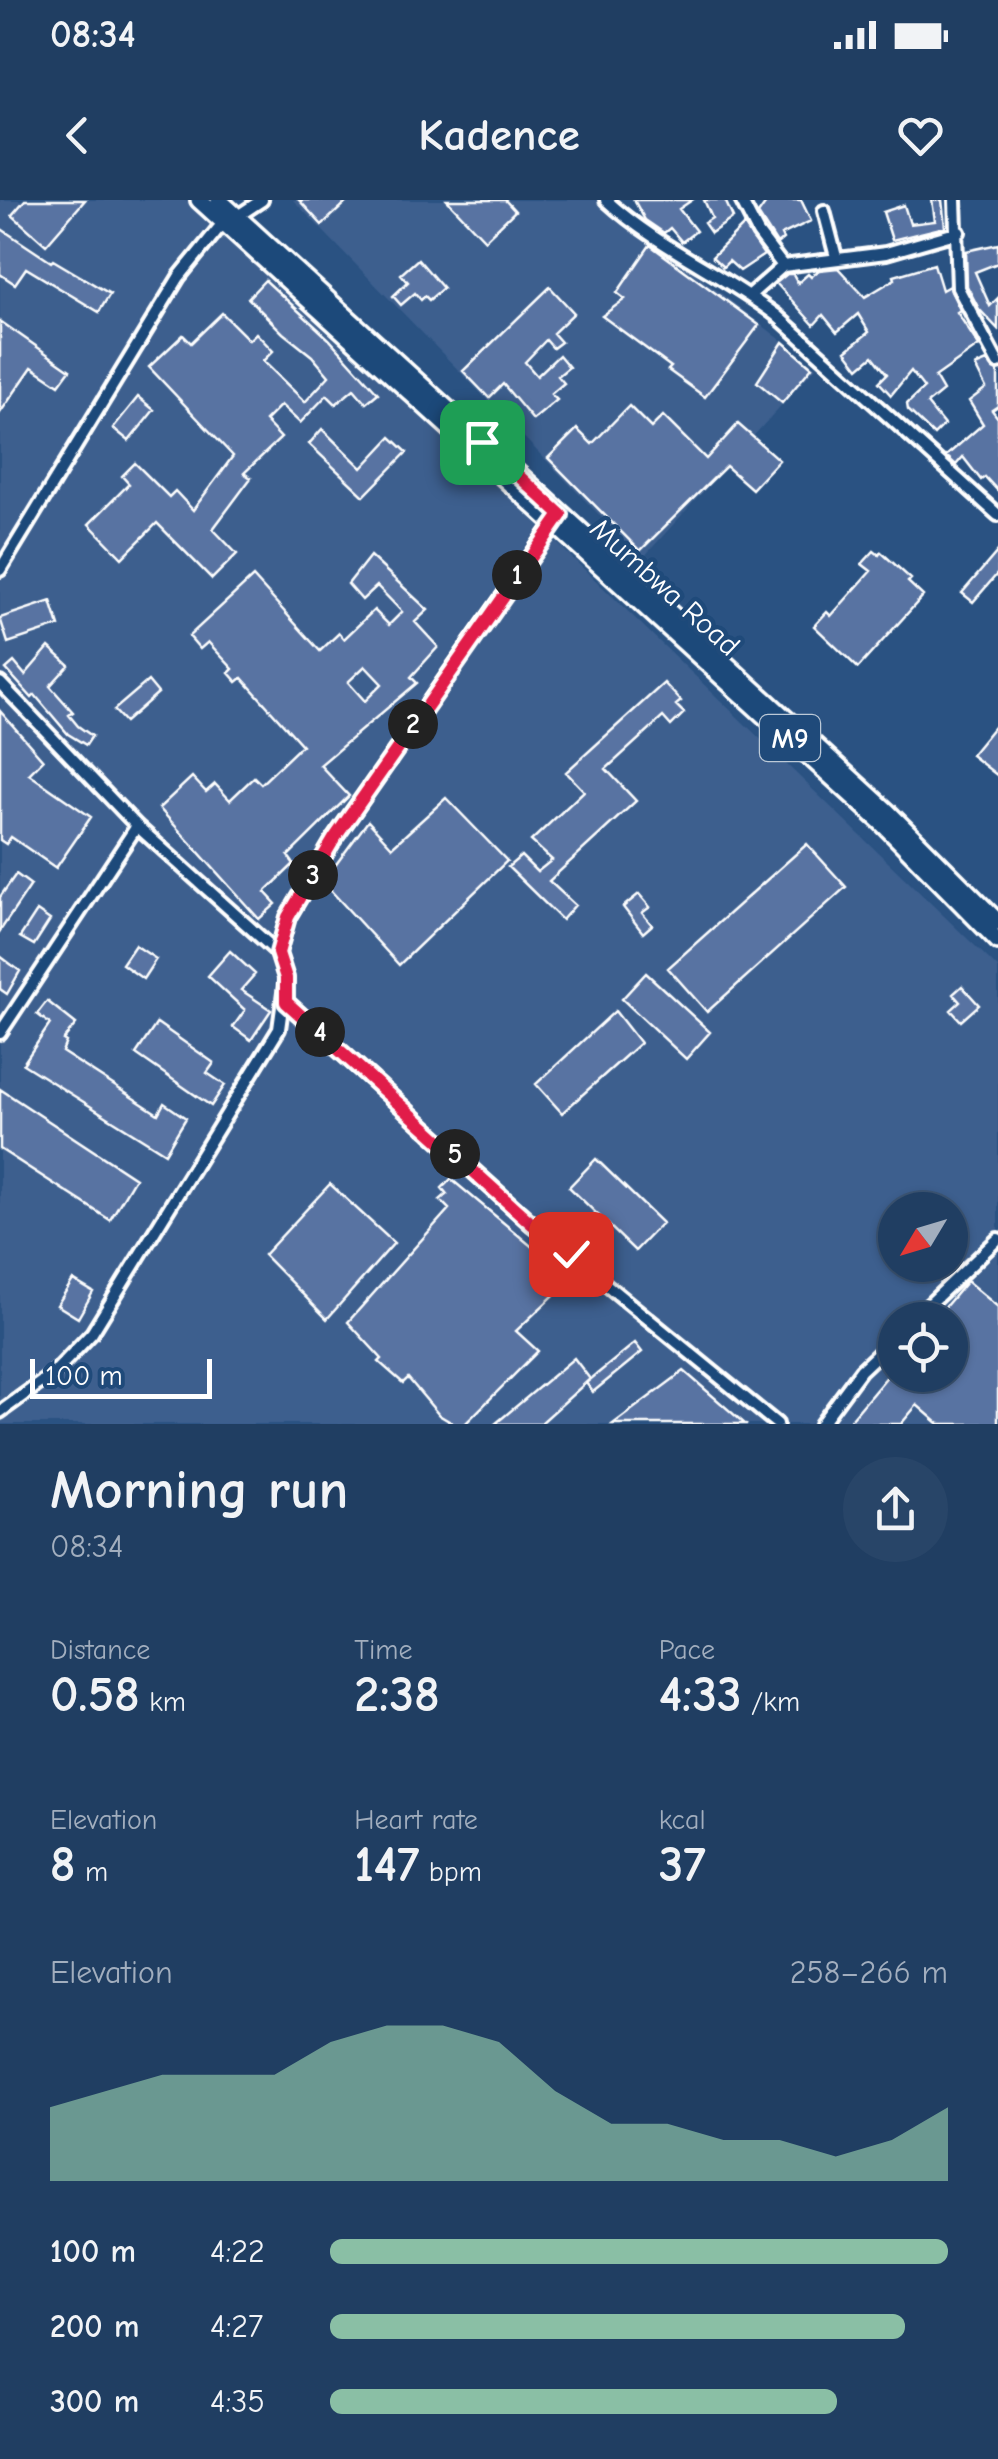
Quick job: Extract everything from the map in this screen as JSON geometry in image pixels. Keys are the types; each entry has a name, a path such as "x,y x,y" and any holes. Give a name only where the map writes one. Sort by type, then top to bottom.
{"main road":[{"name":"Mumbwa Road","path":"200,200 232,220 557,520 869,810 998,941"},
{"name":"Mumbwa Road","path":"218,200 232,220"},
{"name":"Mumbwa Road","path":"557,520 887,810 998,922"}],"street":[{"path":"0,570 180,277 212,235 262,200"},
{"path":"606,200 666,246 750,294 858,386 998,516"},
{"path":"741,200 758,233 783,266"},
{"path":"954,200 958,288 998,363"},
{"path":"824,211 836,257"},
{"path":"750,294 783,266 886,253 958,232"},
{"path":"278,953 288,917 334,839 557,520"},
{"path":"0,683 137,826 278,953 286,978 286,1002 278,1029 92,1332 54,1373 0,1412"},
{"path":"0,1033 137,826"},
{"path":"286,1002 532,1224 778,1424"},
{"path":"933,1302 998,1240"},
{"path":"822,1424 861,1370 878,1354"}],"shaded area":[{"path":"0,200 195,200 283,279 998,968 998,1424 0,1424"},
{"path":"293,200 601,200 816,367 642,559"}],"building":[{"path":"25,200 85,200 46,245 12,215"},
{"path":"299,200 349,200 322,225"},
{"path":"447,200 505,200 515,211 485,240"},
{"path":"634,200 692,200 679,209 696,231 682,242 670,228 664,233 645,220"},
{"path":"704,200 725,200 733,218 711,233 704,223 712,218"},
{"path":"768,200 801,200 811,221 781,235 783,239 777,244 758,214"},
{"path":"932,200 942,200 945,227 892,240 883,212 904,205 910,224 935,221"},
{"path":"744,225 764,255 740,271 729,261 723,267 712,257"},
{"path":"0,228 110,294 99,312 26,268 15,284 0,274"},
{"path":"998,244 998,263 975,272 990,306 998,298 998,329 979,309 967,286 966,251"},
{"path":"650,245 759,325 705,397 602,316 625,299 617,293"},
{"path":"418,259 443,288 429,300 425,296 421,300 415,293 401,305 393,296 408,282 401,274"},
{"path":"934,264 942,290 949,286 960,310 957,312 979,346 935,377 943,391 927,404 944,425 934,435 908,410 907,404 924,388 911,371 891,395 879,382 887,374 873,356 859,368 846,351 869,332 858,314 837,332 823,315 814,325 776,283 787,274 793,274 798,283 808,274 811,277 819,270 838,268 865,297 895,279 894,276"},
{"path":"265,280 329,339 378,393 366,403 354,389 336,404 327,395 300,423 281,405 265,421 281,438 244,473 251,478 213,529 237,554 212,579 157,523 122,558 89,524 129,484 122,476 135,463 169,497 175,491 193,510 233,456 149,367 183,335 191,343 222,313 249,340 256,333 273,351 263,361 305,402 329,376 248,298"},
{"path":"550,287 574,313 553,333 561,342 553,348 546,340 525,362 537,376 559,355 569,367 558,376 564,383 551,394 557,400 533,420 503,384 489,398 463,371"},
{"path":"0,321 70,370 59,385 32,367 0,413"},
{"path":"783,342 812,367 782,403 757,382"},
{"path":"987,361 998,372 998,406 992,410 998,418 998,491 985,477 981,480 963,457 956,465 946,456 983,424 969,401 986,388 975,366"},
{"path":"138,397 154,410 129,441 113,428"},
{"path":"629,406 651,428 663,416 706,459 738,424 779,460 752,489 726,466 640,551 548,458 577,429 592,444"},
{"path":"322,429 362,468 391,437 407,452 364,496 309,444"},
{"path":"874,551 879,555 881,552 911,579 908,582 923,596 858,668 814,626 827,612 831,616 871,571 862,564"},
{"path":"998,551 998,573 973,602 962,593"},
{"path":"370,556 428,610 415,622 438,647 411,677 417,683 320,765 349,796 288,856 294,864 265,892 276,904 259,919 159,808 192,777 206,792 215,784 230,800 254,777 261,784 302,745 242,678 237,682 229,673 233,669 208,642 200,649 189,636 253,577 320,651 339,633 344,639 374,610 389,625 402,612 377,586 362,600 348,584","holes":["365,666 382,684 365,701 348,682"]},
{"path":"51,601 59,626 8,643 0,618"},
{"path":"49,647 69,665 50,686 73,712 69,715 78,726 92,736 86,745 68,734 35,695 32,698 6,669 14,662 25,675"},
{"path":"148,681 158,693 125,722 114,710"},
{"path":"664,683 681,701 676,705 684,713 671,726 663,717 606,769 636,801 549,881 575,905 562,920 508,867 521,856 537,872 552,860 531,841 584,791 566,772"},
{"path":"0,711 43,760 29,774 91,817 56,868 11,837 6,844 0,840"},
{"path":"998,722 998,776 971,755"},
{"path":"446,798 507,861 399,965 323,882 368,821 392,847"},
{"path":"807,844 846,887 707,1012 668,968"},
{"path":"16,874 31,885 0,931 0,897"},
{"path":"639,894 650,907 642,913 652,925 643,933 623,907"},
{"path":"37,911 50,920 34,945 20,937"},
{"path":"135,945 156,959 143,979 122,964"},
{"path":"230,951 255,974 241,990 271,1010 251,1040 233,1027 245,1010 208,976"},
{"path":"0,956 20,971 7,994 0,989"},
{"path":"646,973 710,1032 686,1059 622,999"},
{"path":"962,986 979,1005 961,1021 951,1010 960,1002 953,994"},
{"path":"47,1001 76,1024 63,1040 66,1042 62,1052 158,1114 164,1103 186,1118 165,1153 23,1064 50,1024 37,1014"},
{"path":"615,1011 640,1043 562,1113 536,1084"},
{"path":"157,1023 214,1063 207,1073 225,1085 211,1106 136,1054"},
{"path":"0,1089 135,1178 110,1220 0,1149"},
{"path":"596,1159 662,1223 635,1251 569,1187"},
{"path":"451,1179 542,1255 568,1282 516,1331 538,1351 465,1424 454,1424 439,1415 408,1378 403,1383 379,1362 382,1359 348,1322 449,1209 440,1200 447,1194 442,1188"},
{"path":"330,1184 394,1243 327,1319 264,1255"},
{"path":"73,1280 93,1292 78,1318 57,1305"},
{"path":"968,1282 998,1307 998,1424 939,1424 917,1405 901,1424 847,1424 878,1387 878,1392 968,1392 968,1302 949,1302"},
{"path":"635,1343 642,1352 593,1392 586,1383"},
{"path":"574,1358 590,1379 540,1424 495,1424"},
{"path":"684,1371 745,1424 613,1424"}],"route":[{"path":"482,442 561,515 334,839 288,917 278,953 286,978 286,1002 532,1224 571,1254"}]}
